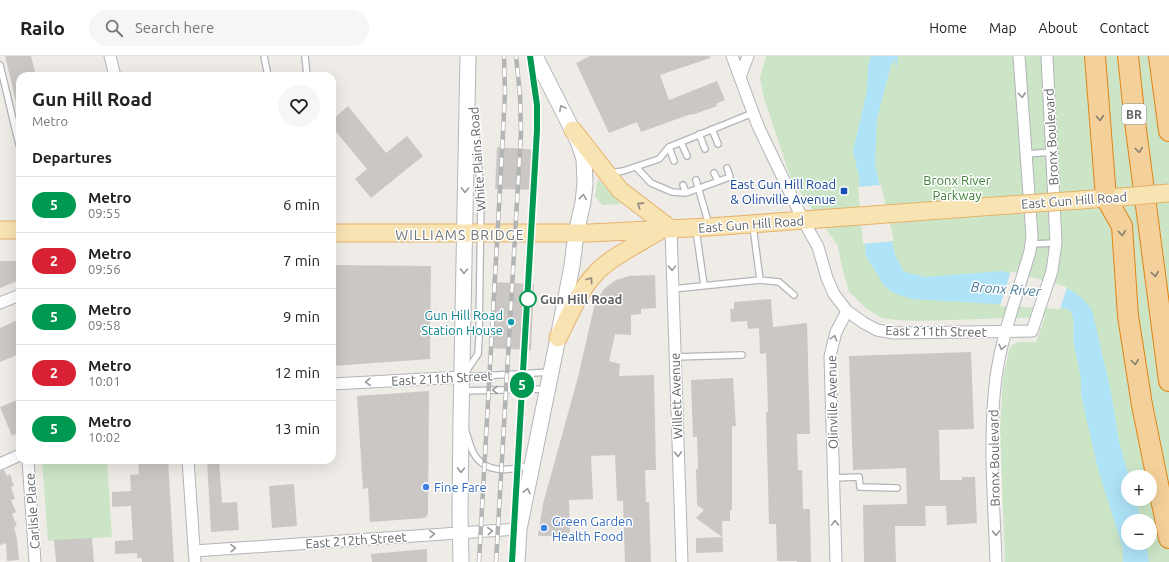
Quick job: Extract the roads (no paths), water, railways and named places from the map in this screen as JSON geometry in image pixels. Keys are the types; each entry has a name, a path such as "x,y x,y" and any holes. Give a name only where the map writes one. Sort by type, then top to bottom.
{"highway":[{"path":"1095,56 1113,197 1122,226 1128,316 1142,405 1169,538"},
{"name":"BR","path":"1128,56 1169,381"},
{"name":"BR","path":"1159,56 1169,132"}],"main road":[{"name":"White Plains Road","path":"461,562 461,417 463,384 464,232 468,56"},
{"path":"517,562 519,529 572,266 576,234 583,202 585,175 584,159 573,130 535,56"},
{"path":"558,338 580,296 596,273 606,264 666,229 627,196 607,174 573,130"},
{"name":"East Gun Hill Road","path":"336,233 464,232 576,234 753,224 1169,193"},
{"path":"0,230 16,230"}],"street":[{"path":"110,56 114,72"},
{"path":"732,56 753,113 803,220 818,247 831,287 847,311"},
{"path":"740,77 748,56"},
{"name":"Bronx Boulevard","path":"996,562 993,415 998,364 1031,244 1032,230 1019,56"},
{"name":"Bronx Boulevard","path":"1006,332 1032,331 1052,271 1056,243 1047,56"},
{"name":"Willett Avenue","path":"666,229 673,288 682,562"},
{"path":"0,304 16,297"},
{"name":"East 211th Street","path":"847,311 870,327 889,333 1006,332"},
{"name":"Olinville Avenue","path":"836,562 830,356 836,332 847,311"},
{"name":"East 211th Street","path":"336,384 463,384"},
{"path":"0,464 16,457"},
{"name":"Carlisle Place","path":"28,464 35,562"},
{"path":"188,464 195,562"},
{"name":"East 212th Street","path":"194,551 519,529"}],"lane":[{"path":"264,56 267,72"},
{"path":"305,56 307,72"},
{"name":"White Plains Road","path":"463,384 478,354 481,233 481,184 468,56"},
{"path":"0,65 16,120"},
{"path":"607,174 623,171 659,159 669,147 753,113"},
{"path":"712,129 718,144"},
{"path":"700,134 705,149"},
{"path":"681,142 687,156"},
{"path":"669,147 674,161"},
{"path":"1026,154 1052,152"},
{"path":"636,167 651,183 672,192 686,193 730,177 727,168"},
{"path":"714,172 718,181"},
{"path":"696,180 699,188 703,227 704,285"},
{"path":"683,185 686,193"},
{"path":"753,224 760,280"},
{"path":"1031,244 1056,243"},
{"path":"673,288 760,280 779,282 794,295"},
{"path":"675,357 742,356"},
{"name":"East 211th Street","path":"463,384 551,372"},
{"name":"East 211th Street","path":"463,384 548,389"},
{"name":"White Plains Road","path":"461,417 472,450 483,464 492,468 504,470 533,464"},
{"path":"834,478 859,477 860,487 897,488"}],"water":[{"name":"Bronx River","path":"871,56 898,56 896,70 895,59 891,65 877,119 875,164 895,255 904,272 925,277 1002,271 1071,290 1083,299 1092,310 1110,387 1119,441 1127,470 1121,470 1121,506 1137,506 1140,514 1121,514 1121,543 1098,469 1081,395 1081,379 1073,339 1074,325 1072,313 1066,308 912,299 896,294 884,286 866,256 859,177 853,151 867,91 868,67"},
{"path":"1123,550 1147,550 1149,562 1123,562"}],"railway":[{"path":"479,562 502,153 505,92 504,56"},
{"path":"496,562 521,133 520,95 516,56"},
{"path":"512,562 537,130 537,105 530,56"}],"metro line":[{"name":"5","path":"512,562 537,130 537,105 530,56"}],"place":[{"name":"East Gun Hill Road & Olinville Avenue","path":"844,191"},
{"name":"Gun Hill Road","path":"528,299"},
{"name":"Gun Hill Road Station House","path":"511,322"},
{"name":"Fine Fare","path":"426,487"},
{"name":"Green Garden Health Food","path":"544,528"}],"district":[{"name":"WILLIAMS BRIDGE","path":"460,235"}],"park label":[{"name":"Bronx River Parkway","path":"957,188"}]}
